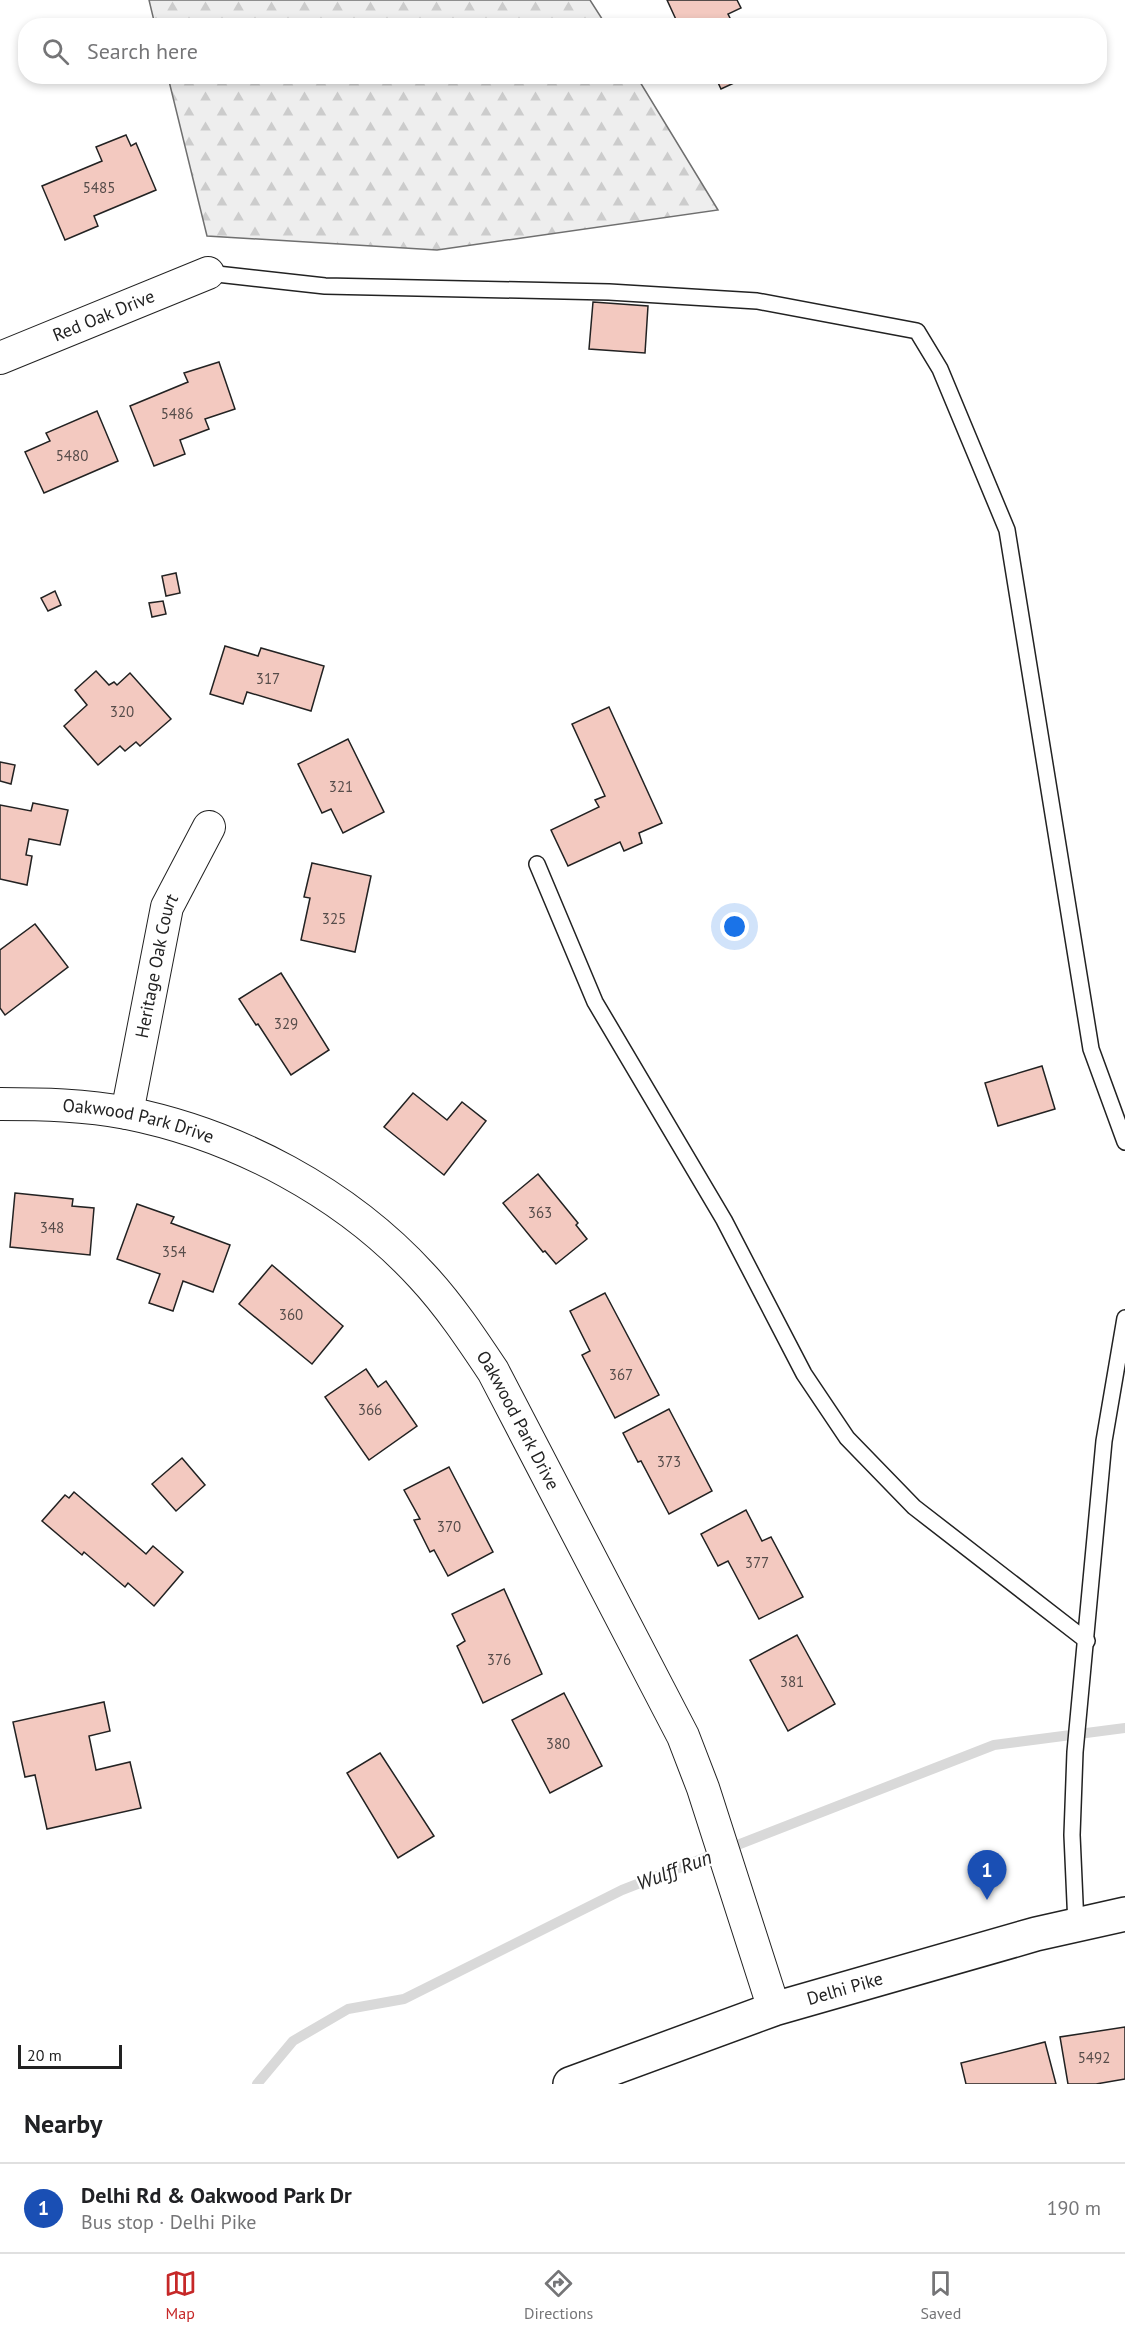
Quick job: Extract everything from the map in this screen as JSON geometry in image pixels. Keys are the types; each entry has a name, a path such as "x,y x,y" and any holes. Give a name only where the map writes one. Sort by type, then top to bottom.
{"street":[{"name":"Red Oak Drive","path":"0,358 208,273"},
{"name":"Heritage Oak Court","path":"127,1113 166,907 209,826"},
{"name":"Oakwood Park Drive","path":"0,1104 61,1104 127,1113 190,1129 250,1153 322,1191 374,1231 421,1275 459,1321 493,1371 683,1736 703,1788 774,2009"},
{"name":"Delhi Pike","path":"570,2084 774,2009 1036,1934 1125,1914"}],"lane":[{"path":"208,273 325,286 609,292 757,301 917,331 940,369 1007,530 1091,1049 1125,1142"},
{"path":"537,864 595,1002 724,1220 804,1374 847,1438 914,1507 1087,1641"},
{"path":"1076,1925 1072,1835 1075,1752 1081,1712 1104,1441 1125,1318"}],"green space":[{"path":"149,0 590,0 602,18 153,18"},
{"path":"170,84 641,84 718,210 437,250 207,236"}],"building":[{"path":"667,0 737,0 741,8 728,14 730,18 675,18"},
{"path":"719,84 732,84 721,89"},
{"path":"126,135 131,146 136,143 156,190 94,216 98,226 65,240 42,186 102,161 96,147"},
{"path":"593,302 648,306 645,353 589,349"},
{"path":"219,362 235,409 205,419 209,429 180,440 185,454 154,466 130,406 188,382 184,373"},
{"path":"97,411 118,461 44,493 25,452 50,441 46,433"},
{"path":"176,573 180,593 166,596 162,576"},
{"path":"55,591 61,605 48,611 41,598"},
{"path":"163,601 166,614 152,617 149,603"},
{"path":"225,646 258,656 261,648 324,666 311,711 247,692 243,704 210,694"},
{"path":"96,671 109,685 114,682 117,685 130,673 171,719 140,746 136,742 125,751 120,746 98,765 64,726 87,705 75,690"},
{"path":"609,707 662,823 639,833 642,843 624,851 620,842 568,866 551,830 599,807 595,800 605,796 572,724"},
{"path":"348,739 384,812 343,833 331,809 322,813 298,764"},
{"path":"0,762 15,765 11,784 0,781"},
{"path":"33,803 68,810 60,845 29,839 26,855 32,856 27,885 0,879 0,805 31,811"},
{"path":"312,863 371,876 355,952 301,940 310,898 304,897"},
{"path":"35,924 68,967 5,1015 0,1008 0,950"},
{"path":"281,973 329,1050 291,1075 239,999"},
{"path":"1042,1066 1055,1109 998,1126 985,1083"},
{"path":"413,1093 447,1120 462,1102 486,1121 444,1175 384,1127"},
{"path":"538,1174 578,1223 576,1225 587,1239 556,1264 545,1251 543,1252 503,1203"},
{"path":"15,1193 73,1199 72,1206 94,1208 90,1255 10,1247"},
{"path":"137,1204 174,1217 171,1223 230,1245 213,1292 183,1281 173,1311 149,1303 160,1274 117,1259"},
{"path":"272,1265 343,1326 312,1364 239,1304"},
{"path":"605,1293 659,1395 615,1418 582,1355 590,1351 570,1311"},
{"path":"366,1369 378,1387 386,1381 417,1426 369,1460 325,1397"},
{"path":"669,1409 712,1491 669,1514 641,1461 638,1462 623,1433"},
{"path":"182,1458 205,1485 176,1511 152,1484"},
{"path":"449,1467 493,1552 448,1576 434,1550 430,1552 414,1520 420,1519 404,1490"},
{"path":"74,1492 146,1554 153,1546 183,1572 154,1606 128,1583 125,1587 84,1552 82,1555 42,1521 65,1495 69,1498"},
{"path":"746,1510 762,1541 771,1537 803,1597 759,1619 728,1561 718,1566 701,1534"},
{"path":"504,1589 542,1674 483,1703 457,1646 465,1641 452,1614"},
{"path":"797,1635 835,1704 788,1731 750,1660"},
{"path":"564,1693 602,1766 550,1793 512,1720"},
{"path":"104,1702 110,1731 89,1736 96,1770 130,1762 141,1808 47,1829 35,1775 25,1777 13,1722"},
{"path":"380,1753 434,1836 398,1858 347,1773"},
{"path":"1125,2027 1125,2079 1096,2084 1068,2084 1060,2037"},
{"path":"1045,2042 1056,2084 966,2084 961,2063"}],"waterway":[{"name":"Wulff Run","path":"257,2084 293,2041 348,2009 404,1999 622,1890 994,1745 1125,1728"}],"place":[{"name":"Delhi Rd & Oakwood Park Dr","path":"987,1900"}]}
